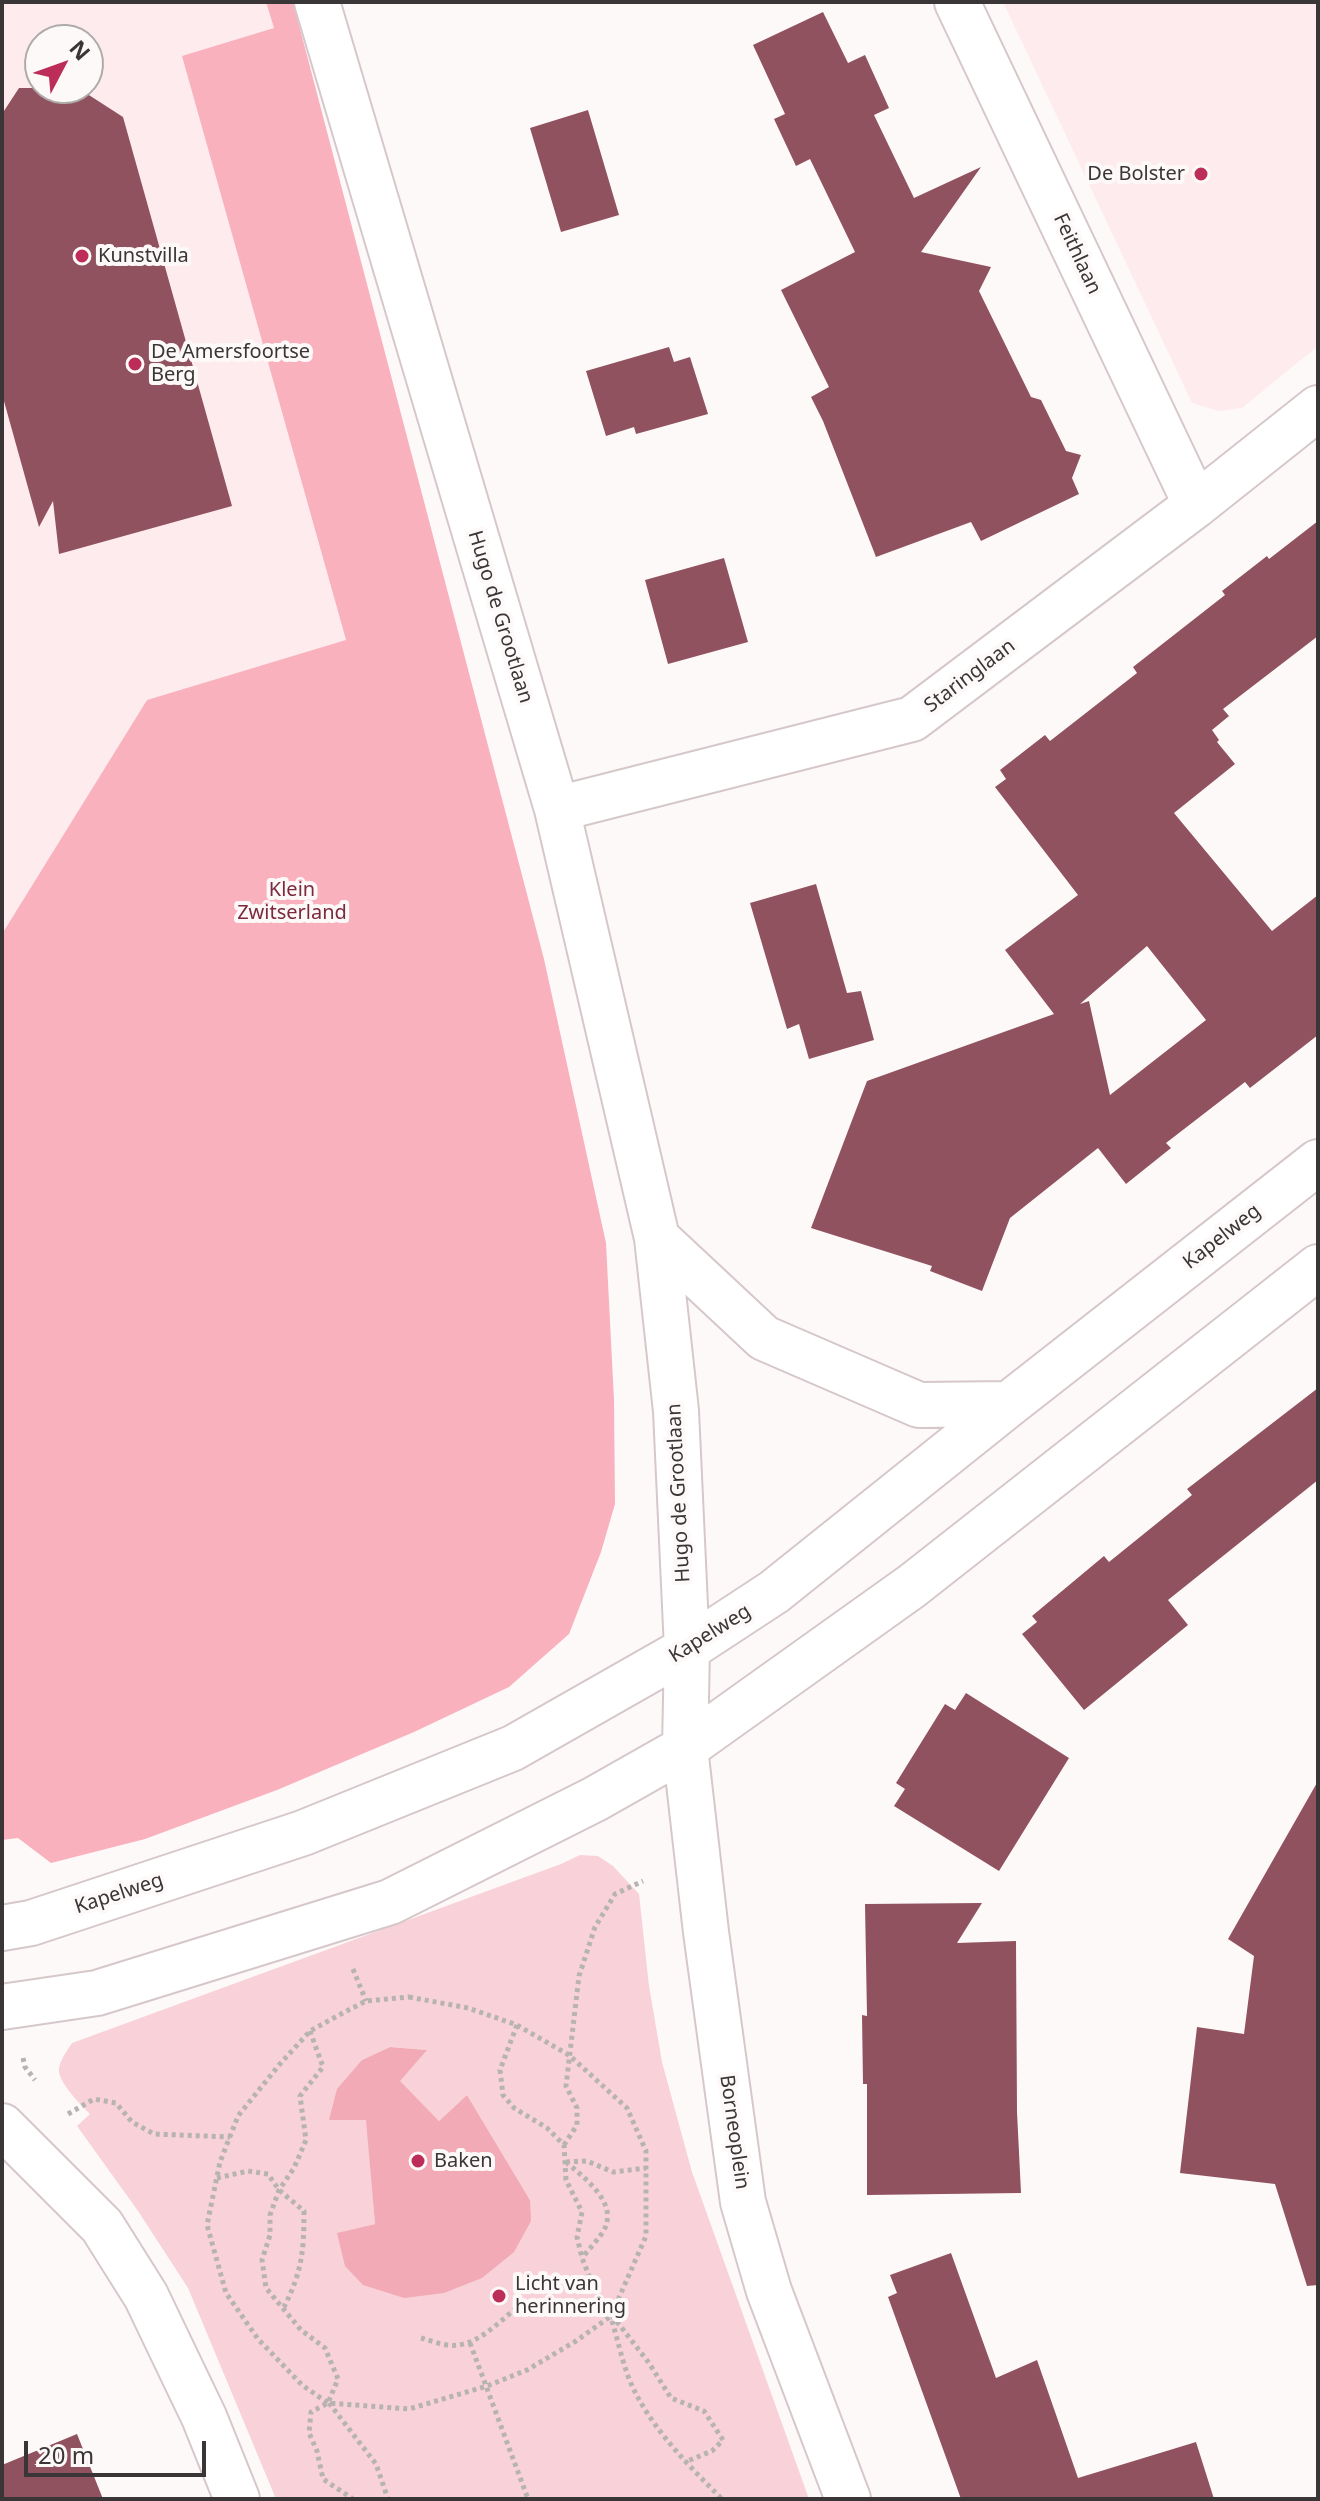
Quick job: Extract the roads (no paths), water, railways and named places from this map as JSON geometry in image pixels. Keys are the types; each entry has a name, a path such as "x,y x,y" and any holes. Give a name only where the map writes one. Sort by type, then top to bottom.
{"street":[{"name":"Hugo de Grootlaan","path":"317,2 557,809 657,1238 676,1411 687,1649 685,1748"},
{"name":"Feithlaan","path":"957,2 1196,505"},
{"name":"Staringlaan","path":"557,809 912,719 1196,505 1318,408"},
{"name":"Kapelweg","path":"2,1928 31,1923 317,1828 513,1748 687,1649 774,1592 1318,1162"},
{"path":"657,1238 764,1338 919,1405 1009,1404"},
{"path":"2,2007 97,1993 390,1902 595,1799 685,1748 912,1586 1318,1267"},
{"name":"Borneoplein","path":"685,1748 706,1932 743,2202 769,2291 848,2499"},
{"path":"12,2136 102,2226 146,2296 204,2417 237,2499"}],"place":[{"name":"De Bolster","path":"1201,174"},
{"name":"Kunstvilla","path":"82,256"},
{"name":"De Amersfoortse Berg","path":"135,364"},
{"name":"Baken","path":"418,2161"},
{"name":"Licht van herinnering","path":"499,2296"}],"park label":[{"name":"Klein Zwitserland","path":"292,902"}]}
